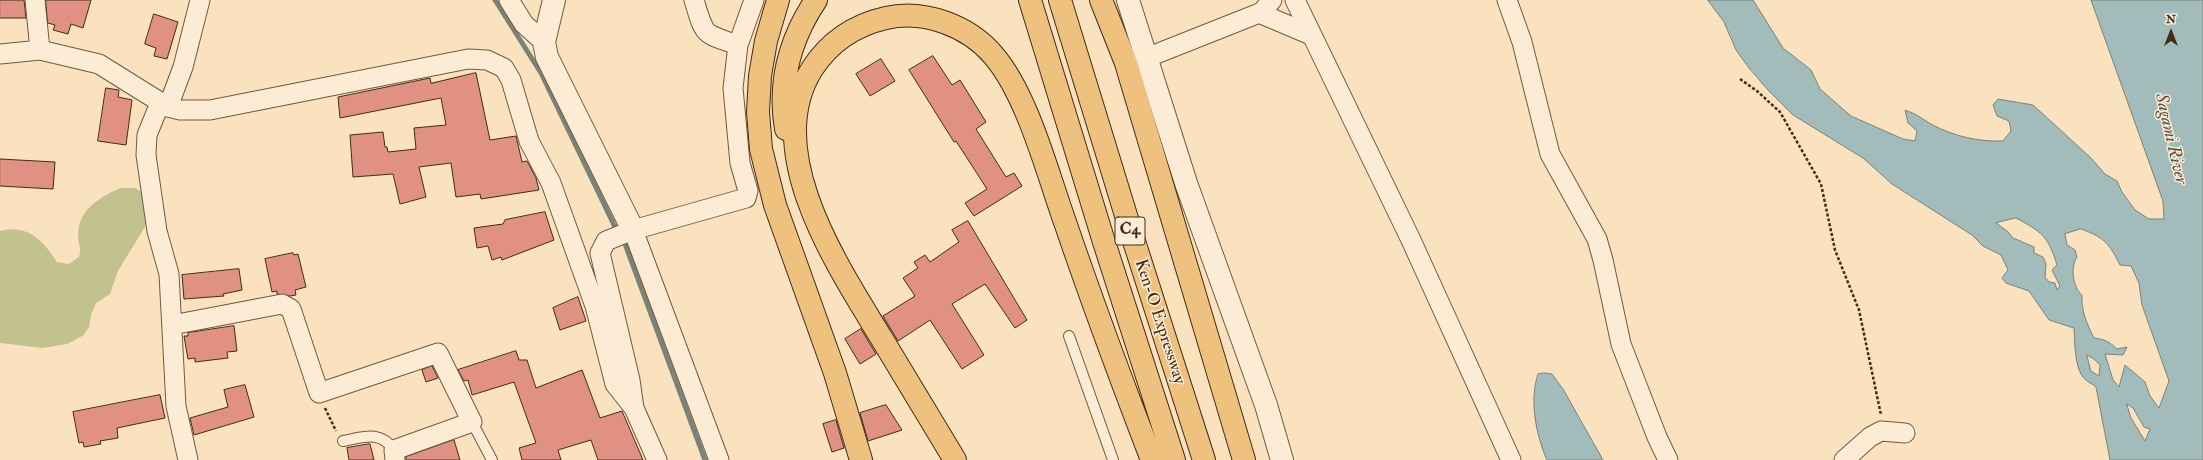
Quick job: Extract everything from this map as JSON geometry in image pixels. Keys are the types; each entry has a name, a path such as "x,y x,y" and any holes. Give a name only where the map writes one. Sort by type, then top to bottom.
{"highway":[{"path":"778,0 763,58 759,93 759,131 765,168 775,205 835,373 861,460"},
{"path":"763,58 774,24 786,0"},
{"path":"816,0 792,45 785,74 783,105 787,136 808,200 840,271 955,460"},
{"name":"Ken-O Expressway","path":"1030,0 1101,235 1174,460"},
{"name":"Ken-O Expressway","path":"1060,0 1132,235 1204,460"},
{"path":"1101,0 1126,63 1244,460"},
{"path":"808,200 796,147 796,115 803,86 818,60 828,47 857,27 893,16 911,15 948,23 979,42 1003,68 1023,106 1112,354 1152,460"}],"street":[{"path":"35,0 40,50"},
{"path":"188,460 176,406 169,274 157,231 146,155 147,135 183,67 200,0"},
{"path":"509,0 524,24 544,42"},
{"path":"554,0 544,42 547,57 633,230 719,460"},
{"path":"694,0 703,30 710,36 738,45"},
{"path":"634,408 630,380 600,253 606,241 633,230 746,198 748,191 740,163 733,88 738,45 754,0"},
{"path":"1128,0 1186,183 1266,405 1282,460"},
{"path":"1146,58 1262,12 1272,0"},
{"path":"1295,0 1411,240 1511,460"},
{"path":"1507,0 1522,42 1550,154 1597,239 1604,260 1621,344 1657,437 1668,460"},
{"path":"1259,13 1311,34"},
{"path":"0,54 40,50 99,64 164,105 180,110 210,110 468,59 487,60 504,68 511,80 529,141 551,182 595,306 616,384 634,408 657,460"},
{"path":"172,325 282,304 291,309 318,393 438,353 472,422 394,455"},
{"path":"1844,460 1870,437 1881,431 1905,434"}],"lane":[{"path":"1068,336 1113,460"},
{"path":"472,422 492,460"},
{"path":"343,441 369,436 381,437 388,442 394,455"}],"path":[{"path":"1740,79 1757,91 1780,112 1821,184 1835,250 1859,310 1882,419 1881,431"},
{"path":"318,393 328,417 343,441"}],"green space":[{"path":"120,188 135,188 144,193 146,202 146,225 118,271 110,294 96,303 91,315 89,327 84,335 67,344 43,348 0,343 0,231 10,229 26,232 40,241 57,262 69,264 79,257 79,227 86,212 97,200"}],"water":[{"name":"Sagami River","path":"1708,0 1753,0 1783,48 1811,70 1820,89 1851,116 1903,139 1915,141 1917,131 1908,123 1905,110 1941,129 1958,135 1976,139 2003,141 2011,131 2009,121 1997,116 1993,105 1998,99 2033,105 2091,158 2105,174 2117,181 2122,192 2135,210 2149,219 2164,219 2163,201 2091,0 2203,0 2203,460 2110,460 2096,387 2082,376 2077,363 2074,328 2049,320 2029,291 2006,283 2002,278 2008,270 2001,255 1983,246 1972,235 1892,184 1863,158 1793,115 1749,68 1736,50 1724,22","holes":["2016,218 2032,227 2043,236 2054,255 2057,265 2052,270 2060,286 2057,290 2055,283 2049,282 2045,277 2046,264 2043,257 2034,253 2034,247 2013,238 2007,231 1996,223","2081,229 2095,235 2101,238 2109,246 2120,265 2131,266 2139,283 2142,305 2169,381 2159,408 2150,396 2145,382 2125,365 2119,387 2113,380 2105,354 2123,355 2127,347 2117,349 2107,341 2094,338 2084,312 2082,295 2076,288 2073,272 2077,257 2075,250 2067,245 2065,234","2087,355 2100,365 2099,376 2091,371","2127,404 2133,408 2144,427 2150,429 2145,441 2131,418"]},
{"path":"1538,374 1552,374 1563,389 1603,460 1547,460 1537,429 1534,406 1535,384"}],"building":[{"path":"0,0 24,0 26,18 0,18"},
{"path":"46,0 91,0 83,28 71,24 68,34 53,30 55,25 48,23"},
{"path":"154,14 178,22 167,59 154,56 156,48 145,44"},
{"path":"933,56 952,85 960,80 986,122 976,129 1006,177 1014,173 1022,186 974,216 965,203 987,189 956,141 954,142 909,70"},
{"path":"881,59 895,81 870,96 856,74"},
{"path":"476,73 490,140 516,136 522,162 527,161 536,178 539,190 481,199 480,194 456,197 451,163 419,167 426,197 400,204 393,174 353,177 350,135 383,132 385,147 387,147 388,152 416,149 414,128 446,125 441,98 340,118 338,97 430,78 431,83"},
{"path":"106,88 119,90 118,97 132,100 126,145 98,141"},
{"path":"0,159 55,162 53,189 0,186"},
{"path":"545,212 554,240 502,260 501,257 492,260 488,246 477,248 474,228 503,224 505,220"},
{"path":"968,221 1027,320 1015,328 985,284 952,304 984,355 962,369 930,320 898,341 883,316 915,296 903,278 918,268 914,262 925,255 930,262 959,242 952,230"},
{"path":"293,253 294,255 298,254 306,287 295,290 296,295 290,296 277,294 277,291 272,292 265,259"},
{"path":"239,269 242,290 223,294 224,296 184,299 182,275"},
{"path":"578,297 586,321 560,330 553,308"},
{"path":"234,326 237,351 227,352 228,358 195,362 195,358 188,359 184,336 188,336 188,333"},
{"path":"861,329 876,354 860,364 845,339"},
{"path":"516,351 519,360 527,360 536,388 582,370 600,418 622,411 643,460 598,460 591,440 558,450 561,460 522,460 519,448 536,443 514,382 472,395 468,380 464,381 458,370"},
{"path":"432,366 438,378 426,382 422,370"},
{"path":"245,385 254,417 194,435 190,418 228,407 224,390"},
{"path":"160,395 165,418 117,428 118,438 100,441 101,444 84,447 83,442 79,443 73,412"},
{"path":"886,405 902,430 868,441 860,413"},
{"path":"836,420 844,448 832,452 823,424"},
{"path":"454,440 460,460 406,460 406,457"},
{"path":"370,444 374,460 349,460 347,448"}],"waterway":[{"path":"495,0 541,73 615,227"},
{"path":"625,244 705,460"}]}
